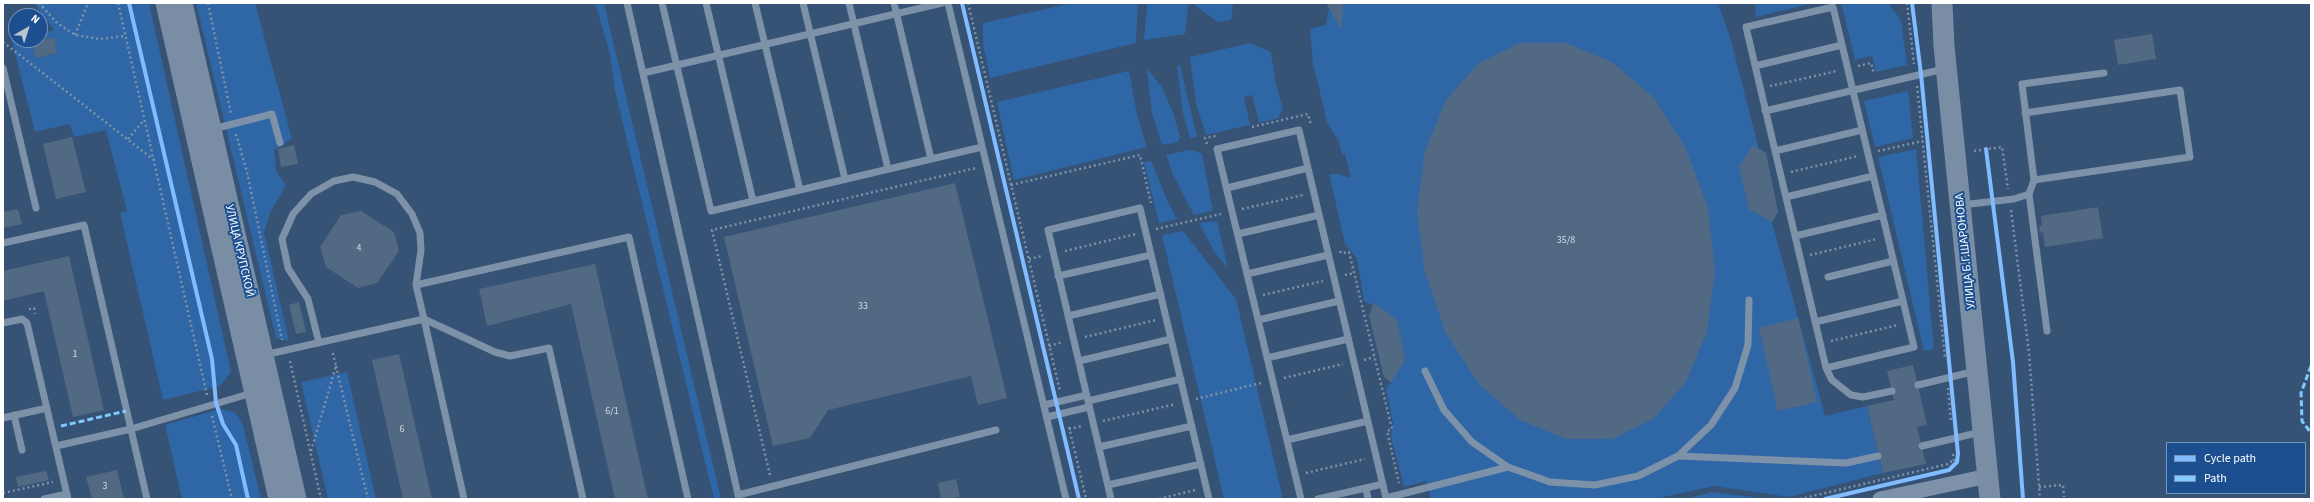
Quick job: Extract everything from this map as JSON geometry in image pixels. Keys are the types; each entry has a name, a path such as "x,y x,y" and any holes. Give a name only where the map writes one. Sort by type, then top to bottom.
{"main road":[{"name":"УЛИЦА Б.Г.ШАРОНОВА","path":"1942,3 1946,68 1990,499"},
{"name":"УЛИЦА КРУПСКОЙ","path":"170,5 211,129 263,355 263,390 279,499"},
{"name":"УЛИЦА КРУПСКОЙ","path":"170,5 263,390 296,499"}],"street":[{"path":"1879,493 1988,476"}],"lane":[{"path":"627,3 738,497 773,486 996,430"},
{"path":"662,3 712,211 982,147"},
{"path":"706,3 753,201"},
{"path":"756,3 800,190"},
{"path":"803,3 845,179"},
{"path":"849,3 888,169"},
{"path":"894,3 931,159"},
{"path":"643,73 942,3"},
{"path":"948,3 1066,499"},
{"path":"1826,368 1914,348 1833,7 1746,27 1826,368 1832,380 1851,395 1863,397 1892,391"},
{"path":"1755,66 1842,45"},
{"path":"3,68 36,208"},
{"path":"1765,111 1946,68"},
{"path":"2048,331 2029,194 2034,180 2022,84 2104,73"},
{"path":"2025,113 2180,90 2190,157 2034,180"},
{"path":"211,129 272,114 280,143"},
{"path":"1301,499 1217,149 1299,130 1386,498 1508,467"},
{"path":"1775,151 1862,130"},
{"path":"1227,188 1308,168"},
{"path":"1786,197 1873,176"},
{"path":"319,343 308,299 288,268 282,239 293,214 311,194 334,181 353,177 375,182 397,194 412,214 420,233 422,250 416,285 464,499"},
{"path":"1961,205 2009,199 2029,194"},
{"path":"1111,499 1048,230 1140,208 1209,499"},
{"path":"1238,234 1319,215"},
{"path":"1795,236 1883,216"},
{"path":"3,243 84,225 147,499"},
{"path":"416,285 629,237 688,499"},
{"path":"1058,276 1151,255"},
{"path":"1247,274 1328,255"},
{"path":"1828,277 1893,261"},
{"path":"1068,316 1161,294"},
{"path":"1425,371 1444,410 1472,442 1508,467 1550,482 1595,485 1638,476 1678,456 1712,426 1735,388 1748,345 1749,300"},
{"path":"1258,320 1339,301"},
{"path":"1815,322 1903,301"},
{"path":"3,323 22,319 27,323 56,446 67,496 44,499"},
{"path":"263,355 424,319 495,352 510,356 549,348 583,499"},
{"path":"1079,361 1171,339"},
{"path":"1267,358 1348,339"},
{"path":"1918,385 1978,371"},
{"path":"1047,417 1088,401 1181,379"},
{"path":"56,446 130,429 263,390"},
{"path":"1044,405 1059,400 1088,401"},
{"path":"3,418 47,408"},
{"path":"14,416 22,450"},
{"path":"1287,440 1368,421"},
{"path":"1099,447 1192,426"},
{"path":"1922,446 1984,432"},
{"path":"1678,456 1846,463 1878,456"},
{"path":"1108,486 1201,464"},
{"path":"1318,499 1383,484"},
{"path":"1366,488 1368,499"}],"path":[{"path":"39,3 57,23 75,35 100,39 125,36"},
{"path":"42,7 48,3"},
{"path":"75,35 88,3"},
{"path":"118,3 232,499"},
{"path":"208,3 234,124 247,172 280,336 287,350 322,499"},
{"path":"962,3 1059,400"},
{"path":"968,3 1049,346 1059,400"},
{"path":"1907,3 1914,66"},
{"path":"1912,3 1921,74 1957,438 1957,462 1949,470"},
{"path":"3,42 154,160"},
{"path":"1917,85 1945,358"},
{"path":"1249,128 1308,114 1312,129"},
{"path":"128,140 144,119"},
{"path":"1207,146 1205,138 1220,135"},
{"path":"1780,174 1922,141"},
{"path":"1974,152 2002,147 2029,353 2040,499"},
{"path":"1986,150 1987,157"},
{"path":"773,486 712,230 987,166"},
{"path":"1029,259 1314,192"},
{"path":"1221,206 1225,221"},
{"path":"1800,257 1888,237"},
{"path":"1339,246 1341,254 1349,252 1392,430 1387,431 1402,494"},
{"path":"1253,297 1354,273"},
{"path":"1049,346 1166,318"},
{"path":"1820,343 1908,323"},
{"path":"330,340 368,499"},
{"path":"1273,381 1374,357"},
{"path":"311,452 336,366"},
{"path":"1069,429 1263,383 1262,375"},
{"path":"1948,386 1951,422"},
{"path":"1068,422 1086,499"},
{"path":"1295,476 1392,452"},
{"path":"1800,499 1948,464 1954,460 1953,454"},
{"path":"3,493 63,480"},
{"path":"2039,487 2063,485 2064,497"},
{"path":"1159,499 1207,488"},
{"path":"1825,499 1879,493"}],"shaded area":[{"path":"34,3 149,3 231,372 220,386 163,400 120,213 127,211 106,130 74,137 70,124 35,132 14,48 34,48 36,58 57,53 54,37 48,38 48,32 54,30 48,22 48,8 38,8"},
{"path":"196,3 255,3 292,139 274,150 276,171 286,185 270,213 264,232 289,341 276,338"},
{"path":"595,3 604,3 721,499 714,499 615,91 610,54"},
{"path":"1072,3 1138,3 1136,43 990,78 983,44 983,23"},
{"path":"1147,3 1185,3 1188,5 1185,34 1144,40"},
{"path":"1192,3 1233,3 1231,20 1218,22"},
{"path":"1326,3 1718,3 1730,37 1759,149 1766,153 1778,212 1772,222 1825,416 1867,406 1883,473 1789,497 1714,486 1655,499 1431,499 1426,481 1404,487 1391,437 1393,423 1386,389 1391,382 1384,377 1369,315 1373,306 1364,301 1357,258 1345,244 1329,174 1338,174 1351,178 1345,154 1342,155 1339,142 1327,122 1313,63 1310,29 1326,25 1329,7"},
{"path":"1755,3 1814,3 1756,17"},
{"path":"1841,3 1888,3 1901,20 1907,65 1876,72 1872,56 1855,60"},
{"path":"1250,43 1271,52 1276,85 1283,108 1278,118 1259,123 1252,95 1244,97 1250,125 1206,135 1196,104 1190,57"},
{"path":"1180,65 1197,137 1190,138 1183,113 1177,66"},
{"path":"1147,69 1161,86 1173,112 1180,137 1178,142 1162,145 1152,113"},
{"path":"1129,71 1137,115 1147,147 1014,180 997,102"},
{"path":"1908,91 1913,138 1875,147 1864,101"},
{"path":"1916,149 1934,349 1924,351 1878,157"},
{"path":"1188,150 1202,154 1213,211 1194,215 1174,177 1166,155"},
{"path":"1151,161 1168,202 1177,219 1159,223 1144,162"},
{"path":"1217,221 1228,268 1215,253 1199,223"},
{"path":"1183,231 1236,299 1283,499 1224,499 1162,235"},
{"path":"347,372 376,499 328,499 301,382"},
{"path":"220,409 235,412 243,425 261,499 182,499 165,425"},
{"path":"1712,492 1770,499 1685,499"}],"building":[{"path":"1326,3 1341,3 1343,6 1341,29"},
{"path":"2152,34 2156,59 2118,65 2114,40"},
{"path":"54,37 57,53 36,58 34,48 48,48 48,38"},
{"path":"1520,43 1566,43 1612,62 1654,98 1686,149 1708,208 1715,271 1707,331 1686,382 1653,419 1612,439 1566,439 1520,420 1479,384 1446,333 1425,273 1417,211 1425,151 1446,100 1479,63"},
{"path":"72,137 86,192 56,199 43,144"},
{"path":"294,145 298,164 281,167 278,149"},
{"path":"1753,145 1766,153 1778,212 1772,222 1749,209 1739,167"},
{"path":"955,183 1007,398 978,405 971,376 828,410 810,438 773,446 724,237"},
{"path":"2098,207 2103,238 2045,247 2043,232 2040,233 2039,226 2042,226 2041,216"},
{"path":"18,209 22,224 3,228 3,212"},
{"path":"361,211 394,232 399,251 377,283 358,288 326,267 320,247 341,215"},
{"path":"69,256 104,410 73,417 44,291 3,301 3,271"},
{"path":"595,264 648,499 615,499 571,304 487,326 479,289"},
{"path":"299,302 306,332 296,334 289,305"},
{"path":"1374,303 1397,320 1405,360 1391,382 1384,377 1369,315"},
{"path":"1798,318 1817,402 1778,411 1759,328"},
{"path":"399,354 432,499 403,499 372,360"},
{"path":"1913,365 1927,425 1917,427 1926,464 1883,473 1867,406 1894,400 1887,371"},
{"path":"117,470 124,499 92,499 86,477"},
{"path":"46,471 49,480 18,487 16,477"},
{"path":"956,479 960,497 941,499 938,483"}],"marked path":[{"path":"2311,366 2301,393 2302,421 2311,433"},
{"path":"61,426 126,411"}],"cycle path":[{"path":"129,3 212,359 216,403 223,424 236,445 248,499"},
{"path":"962,3 1079,499"},
{"path":"1825,499 1949,470 1957,462 1958,454 1921,74 1912,3"},
{"path":"1986,149 2013,362 2023,499"}]}
